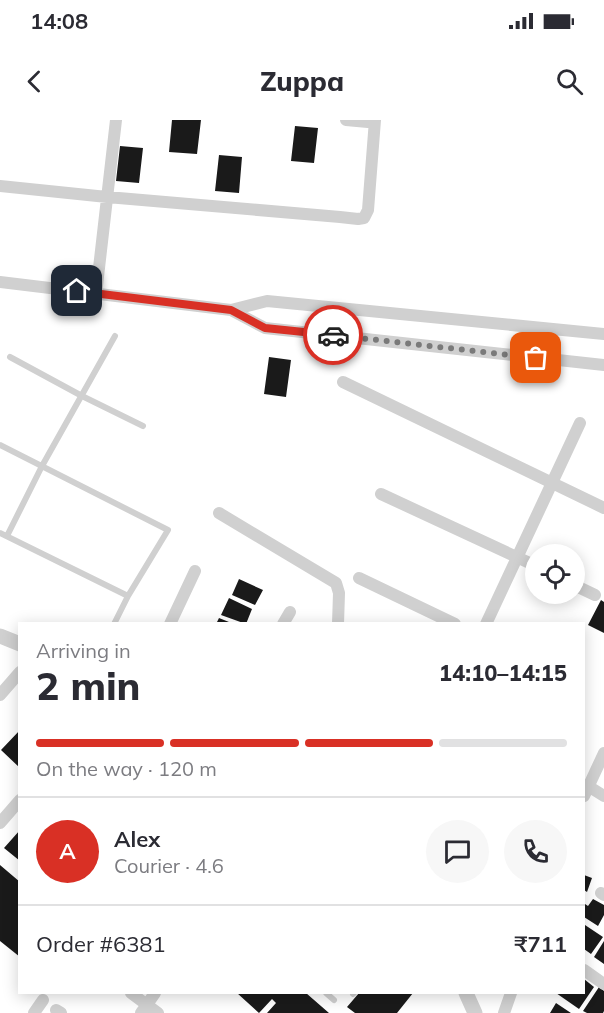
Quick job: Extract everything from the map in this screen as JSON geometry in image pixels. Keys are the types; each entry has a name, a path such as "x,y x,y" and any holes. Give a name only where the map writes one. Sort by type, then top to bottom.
{"street":[{"path":"96,294 116,120"},
{"path":"346,120 368,122 370,120"},
{"path":"0,186 364,218 368,210 375,120"},
{"path":"0,282 231,310 267,301 604,334"},
{"path":"231,310 265,328 604,365"},
{"path":"343,382 604,508"},
{"path":"487,622 580,423"},
{"path":"381,494 525,561"},
{"path":"219,513 336,583 339,593 338,622"},
{"path":"171,622 195,571"},
{"path":"359,578 451,622"},
{"path":"585,590 595,595"},
{"path":"284,622 290,612"},
{"path":"0,636 18,643"},
{"path":"0,695 18,674"},
{"path":"604,753 586,791 604,796"},
{"path":"0,823 18,802"},
{"path":"585,971 604,984"},
{"path":"132,994 144,1009 158,1013"},
{"path":"144,1009 154,994"},
{"path":"466,994 475,1013"},
{"path":"504,1013 511,994"},
{"path":"34,1013 42,1000"}],"lane":[{"path":"115,336 3,535 128,596"},
{"path":"10,357 143,426"},
{"path":"0,445 168,530 115,622"},
{"path":"327,994 334,1000"}],"building":[{"path":"172,120 201,120 197,154 169,152"},
{"path":"295,126 318,128 314,163 291,161"},
{"path":"120,146 143,148 139,183 116,181"},
{"path":"219,155 242,157 239,193 215,191"},
{"path":"269,357 291,360 286,397 264,394"},
{"path":"239,579 263,590 255,605 232,595"},
{"path":"229,598 252,609 247,622 221,615"},
{"path":"601,600 604,602 604,633 588,625"},
{"path":"219,618 229,622 217,622"},
{"path":"18,732 18,766 1,750"},
{"path":"18,832 18,859 4,848"},
{"path":"0,865 18,880 18,955 0,941"},
{"path":"585,875 592,878 587,892 585,891"},
{"path":"593,899 604,905 604,915 598,926 585,918 585,904 588,906"},
{"path":"585,925 603,937 591,954 585,950"},
{"path":"604,941 604,964 594,957"},
{"path":"585,980 594,987 579,1009 557,994 585,994"},
{"path":"599,987 604,991 603,1013 583,1011"},
{"path":"238,994 307,994 329,1013 267,1013 276,1003 272,999 259,1013"},
{"path":"358,994 412,994 397,1013 355,1013 347,1007"},
{"path":"556,1003 571,1013 550,1013"}],"way so far":[{"path":"333,335 536,358"}],"route":[{"path":"77,291 231,310 265,328 333,335"}]}
